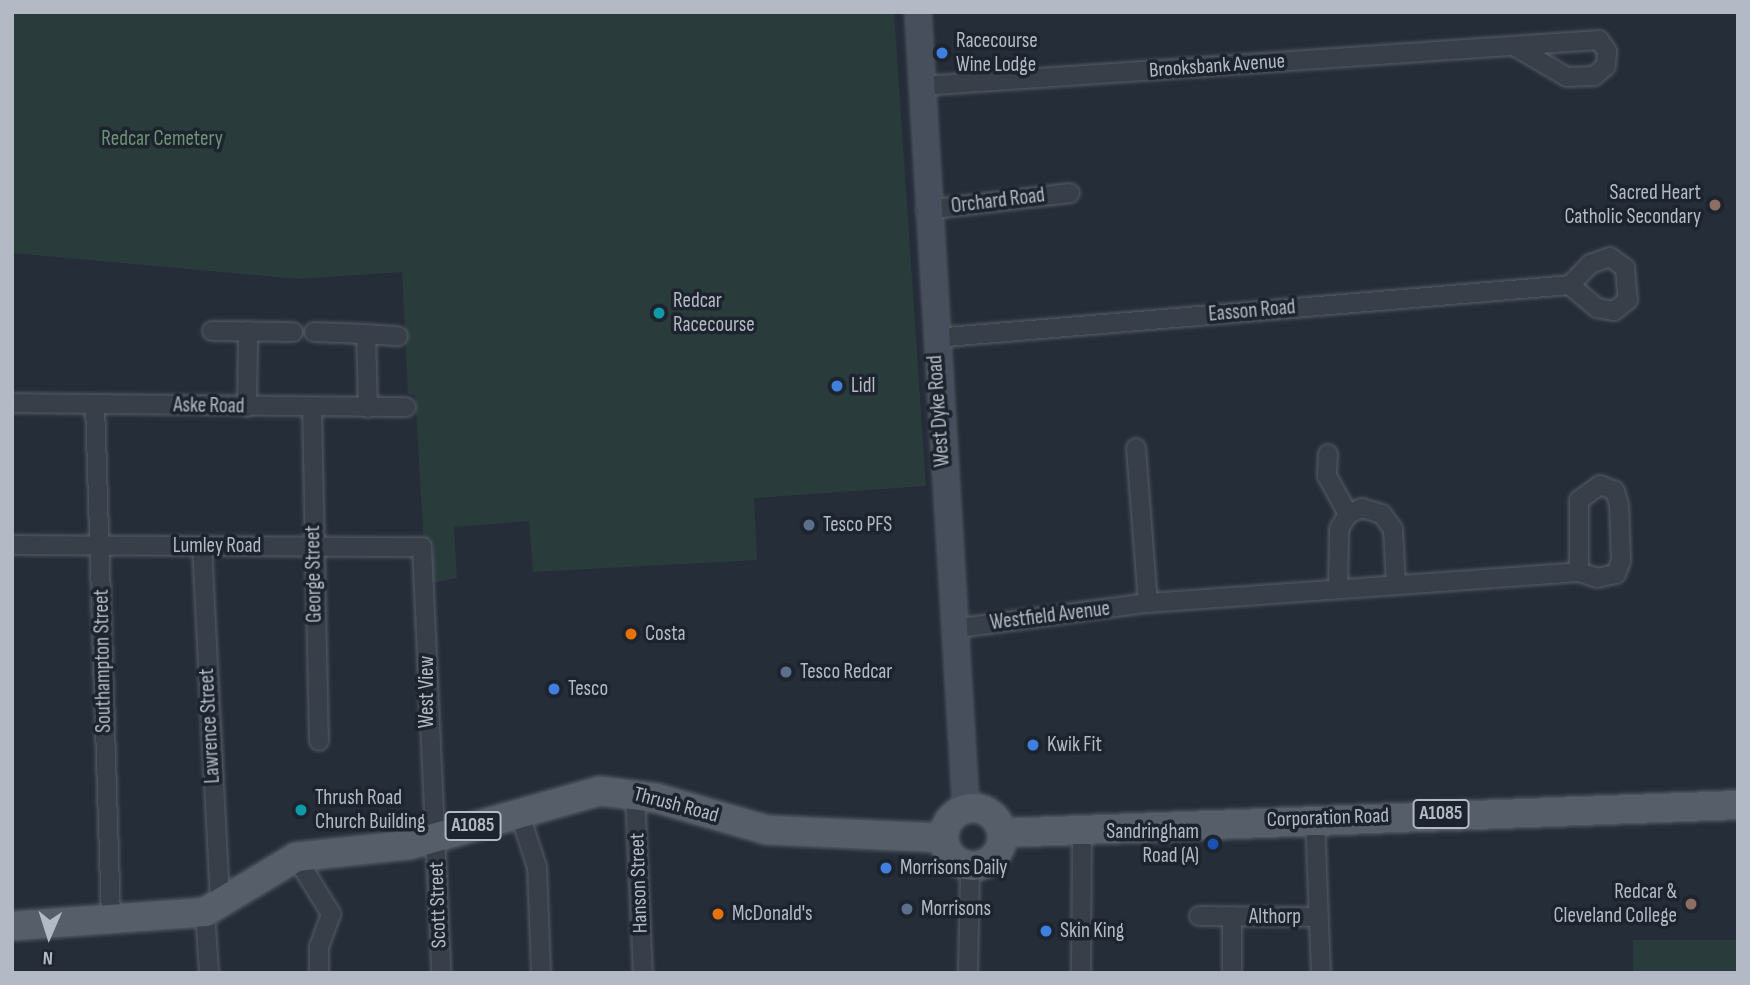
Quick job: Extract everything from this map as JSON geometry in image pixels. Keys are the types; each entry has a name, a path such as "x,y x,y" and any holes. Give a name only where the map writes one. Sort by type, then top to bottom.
{"main road":[{"name":"Thrush Road","path":"12,926 212,909 296,857 435,838 600,791 635,793 767,830 944,838"},
{"name":"Corporation Road","path":"1002,833 1315,818 1738,805"},
{"path":"966,809 993,816 1002,833 994,857 970,866 949,854 944,838 950,820 966,809"}],"street":[{"name":"West Dyke Road","path":"918,12 926,210 966,809"},
{"name":"Brooksbank Avenue","path":"921,86 1514,46"},
{"name":"Orchard Road","path":"926,210 1070,193"},
{"name":"Easson Road","path":"935,338 1570,285"},
{"path":"212,331 293,332"},
{"path":"247,407 248,331"},
{"path":"314,332 398,336"},
{"path":"366,334 368,408"},
{"name":"Aske Road","path":"12,403 406,407"},
{"name":"Southampton Street","path":"96,404 111,919"},
{"name":"George Street","path":"312,408 319,741"},
{"path":"1136,448 1148,603"},
{"path":"1328,454 1327,476 1348,514"},
{"name":"Westfield Avenue","path":"952,629 1148,603 1578,572 1597,578 1616,574 1621,561 1619,505 1615,491 1600,485 1579,500 1578,572"},
{"path":"1338,589 1339,529 1348,514 1362,508 1382,514 1393,529 1396,585"},
{"name":"Lumley Road","path":"12,545 422,547"},
{"name":"Lawrence Street","path":"202,546 212,909 209,973"},
{"name":"West View","path":"422,547 435,838"},
{"name":"Hanson Street","path":"635,793 643,973"},
{"path":"519,812 537,867 541,973"},
{"path":"1315,818 1321,973"},
{"path":"1082,830 1082,973"},
{"name":"Scott Street","path":"435,838 441,973"},
{"path":"296,857 331,914 319,947 319,973"},
{"path":"968,973 970,866"},
{"name":"Althorp","path":"1199,916 1318,917"},
{"name":"Althorp","path":"1232,916 1232,968"}],"green space":[{"name":"Redcar Racecourse","path":"12,12 894,12 926,486 754,498 757,560 533,572 529,521 454,527 457,578 428,584 434,545 424,545 415,395 408,394 402,272 298,279 12,253"},
{"path":"1633,940 1738,940 1738,973 1633,973"}],"place":[{"name":"Racecourse Wine Lodge","path":"942,53"},
{"name":"Sacred Heart Catholic Secondary","path":"1715,205"},
{"name":"Redcar Racecourse","path":"659,313"},
{"name":"Lidl","path":"837,386"},
{"name":"Tesco PFS","path":"809,525"},
{"name":"Costa","path":"631,634"},
{"name":"Tesco Redcar","path":"786,672"},
{"name":"Tesco","path":"554,689"},
{"name":"Kwik Fit","path":"1033,745"},
{"name":"Thrush Road Church Building","path":"301,810"},
{"name":"Sandringham Road (A)","path":"1213,844"},
{"name":"Morrisons Daily","path":"886,868"},
{"name":"Redcar & Cleveland College","path":"1691,904"},
{"name":"Morrisons","path":"907,909"},
{"name":"McDonald's","path":"718,914"},
{"name":"Skin King","path":"1046,931"}],"park label":[{"name":"Redcar Cemetery","path":"162,139"}]}
